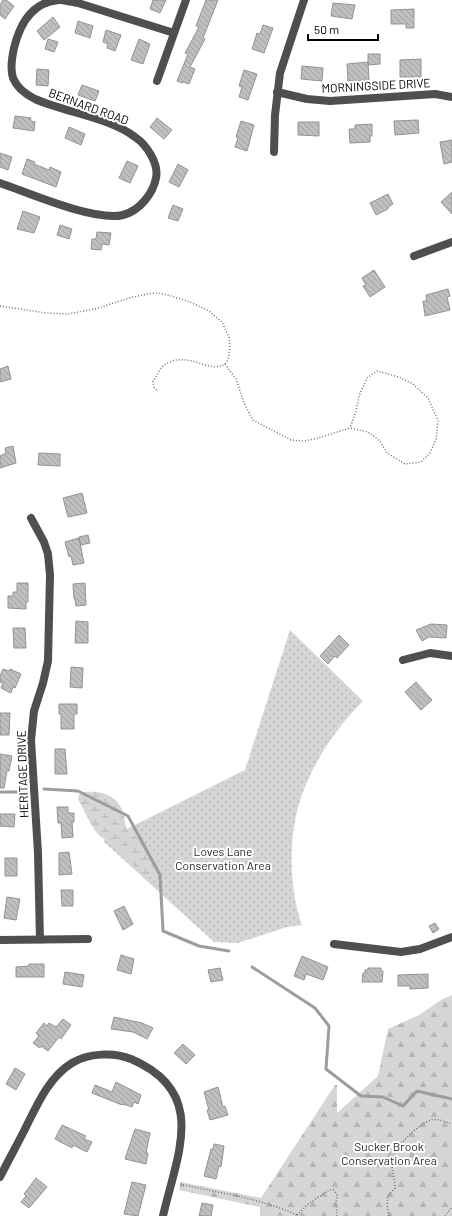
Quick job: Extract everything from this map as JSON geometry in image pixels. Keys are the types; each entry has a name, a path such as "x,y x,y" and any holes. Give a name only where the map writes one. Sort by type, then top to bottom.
{"street":[{"name":"BERNARD ROAD","path":"0,183 76,210 112,216 128,214 137,208 150,192 156,180 154,162 147,149 137,138 122,129 36,99 26,94 15,81 12,69 13,55 16,41 29,14 47,2 61,0 78,3 174,33"},
{"path":"157,82 186,0"},
{"path":"274,152 274,124 277,92 283,62 304,0"},
{"name":"MORNINGSIDE DRIVE","path":"277,92 307,99 330,101 435,94 452,97"},
{"path":"414,256 452,242"},
{"name":"HERITAGE DRIVE","path":"31,518 44,542 49,560 50,575 48,661 34,711 31,735 38,853 40,940"},
{"path":"403,660 430,653 452,656"},
{"path":"334,944 401,952 420,949 452,937"},
{"path":"0,940 88,939"},
{"path":"0,1177 42,1096 55,1078 72,1063 89,1056 110,1055 127,1057 144,1065 161,1077 174,1094 181,1111 182,1131 180,1148 164,1216"}],"path":[{"path":"0,306 46,313 67,314 95,309 147,294 157,293 190,302 209,311 222,322 229,337 230,346 228,360 225,364 215,368 186,359 170,362 162,367 153,382 154,387 157,390"},
{"path":"225,364 236,379 249,414 253,420 291,440 298,441 315,439 350,428 368,432 380,441 387,453 405,464 421,462 430,453 436,439 438,422 428,398 414,384 399,377 377,371 367,378 359,396 350,428"},
{"path":"389,1216 387,1205 388,1196 395,1188 392,1175 393,1156 411,1132 431,1120 446,1121 452,1124"},
{"path":"172,1182 253,1199 297,1216 307,1205 329,1190 334,1190 338,1195 336,1204 337,1216"},
{"path":"445,1216 452,1207"}],"green space":[{"name":"Loves Lane Conservation Area","path":"290,630 363,701 353,711 326,746 312,771 297,812 292,845 292,862 295,895 302,925 287,927 238,943 214,942 103,841 245,770"},
{"path":"84,792 97,792 109,796 118,803 124,815 128,831 149,847 154,854 159,871 148,876 142,873 119,848 98,835 78,799 79,795"},
{"name":"Sucker Brook Conservation Area","path":"452,995 452,1216 260,1216 260,1207 179,1190 181,1182 261,1198 335,1085 337,1085 337,1113 378,1076 388,1029 419,1015 441,1000"}],"building":[{"path":"3,0 6,0 14,6 5,19 0,15 0,5"},
{"path":"153,0 166,0 160,13 150,9"},
{"path":"206,0 218,0 203,38 205,39 190,67 195,69 189,84 182,83 177,81 188,54 185,53 199,27 196,26"},
{"path":"333,3 355,5 352,19 331,16"},
{"path":"414,9 414,28 406,28 406,24 391,24 391,10"},
{"path":"53,17 60,27 44,40 37,31"},
{"path":"78,21 93,26 90,38 75,33"},
{"path":"263,25 273,28 264,53 252,49 257,33 260,34"},
{"path":"106,30 121,35 115,51 107,48 108,44 103,42"},
{"path":"48,39 58,42 54,52 45,49"},
{"path":"139,39 150,44 143,64 131,60"},
{"path":"368,54 380,54 380,64 368,65"},
{"path":"421,59 421,77 400,77 400,60"},
{"path":"368,62 369,80 348,81 347,64"},
{"path":"302,66 323,68 322,81 301,79"},
{"path":"37,69 49,70 48,86 36,85"},
{"path":"244,70 257,74 248,100 239,97 242,87 239,86"},
{"path":"82,85 99,91 95,101 78,95"},
{"path":"15,116 31,118 30,121 35,122 34,131 13,128"},
{"path":"157,118 172,130 164,139 150,127"},
{"path":"418,120 419,133 395,135 394,121"},
{"path":"241,121 254,125 247,151 235,147 238,138 236,137"},
{"path":"298,122 319,122 319,136 298,135"},
{"path":"372,124 372,136 370,136 370,142 350,143 349,129 355,129 355,125"},
{"path":"69,127 85,134 81,145 65,138"},
{"path":"452,140 452,162 444,164 440,142"},
{"path":"0,153 12,157 8,170 0,167"},
{"path":"27,159 35,162 34,164 49,170 50,167 61,172 56,187 22,174"},
{"path":"127,161 138,166 130,183 119,178"},
{"path":"178,164 188,170 179,187 169,182"},
{"path":"452,192 452,214 441,202"},
{"path":"388,194 393,204 388,207 388,209 376,215 370,203"},
{"path":"173,205 183,209 178,221 168,218"},
{"path":"23,211 40,217 34,233 17,229"},
{"path":"60,225 72,229 69,239 57,235"},
{"path":"97,232 111,233 109,245 102,244 101,250 91,249 92,239 96,239"},
{"path":"374,270 385,287 370,297 363,286 366,285 362,278"},
{"path":"448,289 450,296 447,297 450,310 425,316 423,301 427,301 426,295"},
{"path":"8,366 11,379 0,382 0,369"},
{"path":"13,446 16,463 0,468 0,456 6,453 5,448"},
{"path":"39,453 60,454 60,466 38,465"},
{"path":"82,493 87,513 68,517 63,498"},
{"path":"88,535 90,543 81,545 79,537"},
{"path":"79,538 84,563 73,565 65,542"},
{"path":"17,583 28,583 28,602 26,602 26,609 8,608 8,596 13,596 13,592 17,592"},
{"path":"85,583 86,605 76,606 73,584"},
{"path":"76,621 88,622 88,643 75,643"},
{"path":"431,624 447,625 446,638 429,637 422,641 416,630"},
{"path":"13,628 25,628 26,648 14,648"},
{"path":"339,635 349,645 337,658 335,656 328,664 320,656"},
{"path":"71,667 83,668 82,688 70,687"},
{"path":"3,669 9,671 10,669 21,674 15,688 13,687 11,693 1,688 3,683 0,682 0,676"},
{"path":"416,682 432,700 421,710 405,692"},
{"path":"59,704 77,704 77,714 74,714 74,729 61,729"},
{"path":"0,713 10,713 9,735 0,735"},
{"path":"55,749 65,749 67,774 55,774"},
{"path":"0,754 12,756 9,771 7,771 4,788 0,788"},
{"path":"57,807 68,807 68,813 74,813 74,822 72,822 73,837 62,838 61,823 58,823"},
{"path":"0,814 15,814 14,827 0,826"},
{"path":"69,852 72,874 59,875 59,853"},
{"path":"5,858 17,858 17,876 5,876"},
{"path":"61,890 73,890 73,906 62,906"},
{"path":"7,897 20,899 16,920 4,918"},
{"path":"124,906 133,924 123,930 114,911"},
{"path":"435,923 439,929 433,933 429,926"},
{"path":"121,955 134,959 131,974 117,970"},
{"path":"302,956 328,967 323,980 306,974 304,980 294,976"},
{"path":"29,964 44,964 44,977 16,977 16,967 29,966"},
{"path":"220,968 223,980 211,982 208,970"},
{"path":"368,968 381,968 381,971 383,971 382,982 362,982 363,973 365,973 365,970 368,970"},
{"path":"65,972 84,975 82,987 63,984"},
{"path":"428,974 428,988 410,989 410,986 398,986 398,975"},
{"path":"114,1017 142,1023 153,1028 147,1039 133,1032 111,1029"},
{"path":"63,1019 71,1025 61,1039 59,1037 48,1051 33,1043 39,1036 36,1033 44,1023 47,1026 49,1023 56,1027"},
{"path":"183,1044 195,1055 186,1064 174,1053"},
{"path":"15,1068 25,1074 16,1090 6,1084"},
{"path":"116,1082 141,1095 138,1104 134,1102 132,1107 122,1105 92,1093 95,1085 112,1092"},
{"path":"218,1087 223,1107 225,1106 228,1115 210,1120 204,1092"},
{"path":"62,1125 86,1136 84,1139 92,1142 87,1152 73,1145 72,1148 55,1139"},
{"path":"135,1129 150,1133 146,1153 148,1153 146,1164 125,1159"},
{"path":"214,1144 224,1146 221,1167 219,1166 216,1179 204,1176 211,1149 213,1149"},
{"path":"36,1178 47,1187 29,1208 21,1202 26,1196 24,1194"},
{"path":"132,1182 146,1185 138,1216 124,1214"},
{"path":"202,1203 213,1205 211,1216 199,1216"}],"waterway":[{"path":"44,789 78,791 128,816 160,875 163,931 199,946 229,951"},
{"path":"0,792 23,792"},
{"path":"252,967 315,1008 329,1026 326,1069 361,1096 383,1097 403,1106 417,1091 452,1099"}]}
